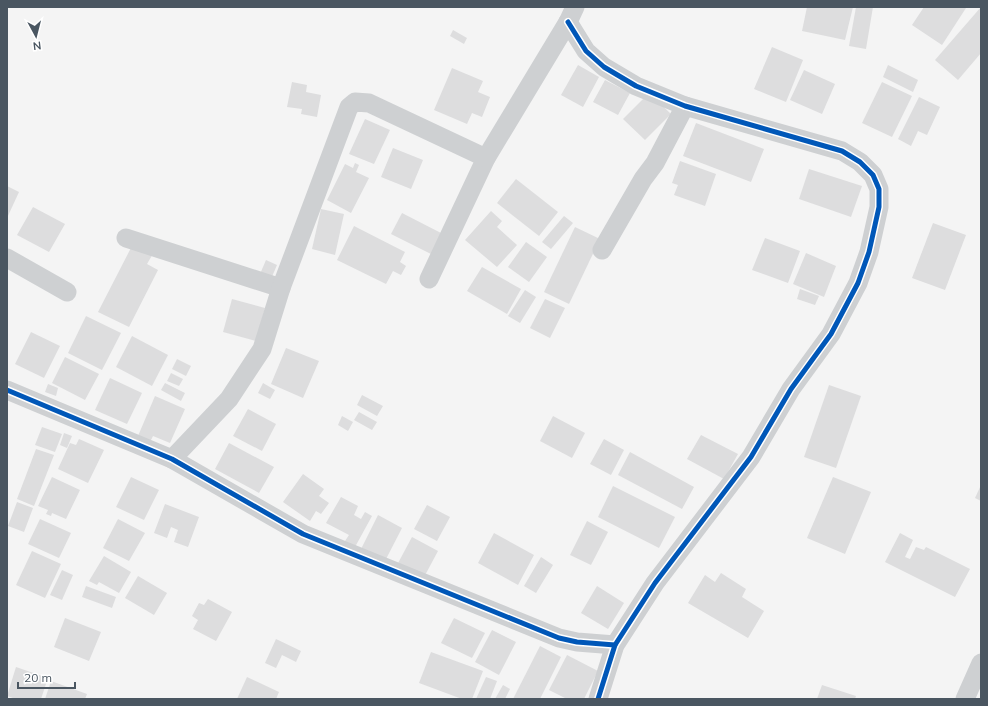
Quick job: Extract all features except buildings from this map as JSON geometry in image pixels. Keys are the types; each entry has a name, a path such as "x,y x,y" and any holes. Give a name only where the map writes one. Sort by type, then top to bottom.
{"street":[{"path":"572,15 586,51 604,67 636,86 685,106 842,151 860,162 873,175 879,189 879,207 869,252 858,283 831,334 791,389 751,457 654,583 615,645 598,699"},
{"path":"429,279 486,158 572,15"},
{"path":"172,460 229,399 262,349 281,288 349,107 356,102 369,103 486,158"},
{"path":"602,250 642,179 655,163 685,106"},
{"path":"126,238 281,288"},
{"path":"7,258 67,292"},
{"path":"7,390 172,460 303,534 559,638 577,642 615,645"},
{"path":"965,699 981,663"}],"cycle path":[{"path":"568,22 586,51 604,67 636,86 685,106 842,151 860,162 873,175 879,189 879,207 869,252 858,283 831,334 791,389 751,457 655,583 615,645 598,699"},
{"path":"7,390 172,459 303,534 559,638 577,642 615,645"}]}
